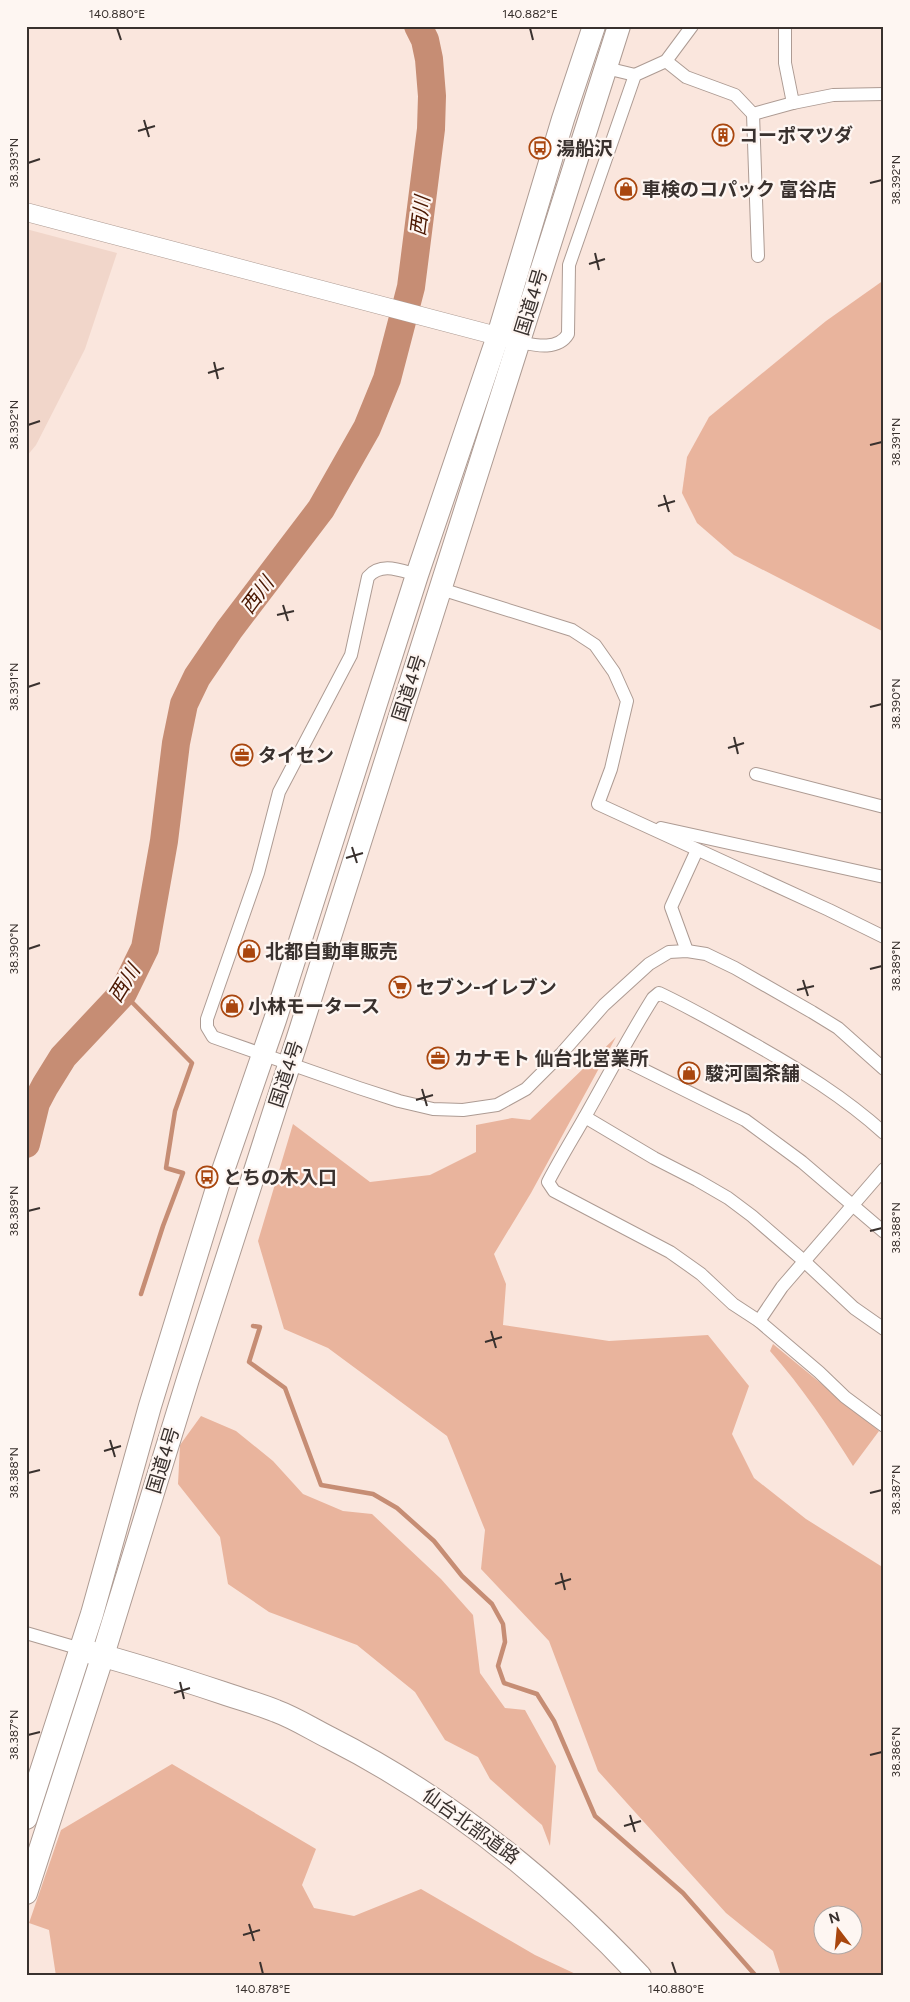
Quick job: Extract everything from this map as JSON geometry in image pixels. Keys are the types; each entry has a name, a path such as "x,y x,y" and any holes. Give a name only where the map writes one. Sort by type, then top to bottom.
{"highway":[{"name":"国道4号","path":"26,1818 92,1652 188,1379 441,589 508,339 560,129 594,26"},
{"name":"国道4号","path":"26,1893 92,1652 150,1406 218,1185 343,810 417,575 508,339 620,26"},
{"name":"仙台北部道路","path":"92,1652 135,1663 277,1711 359,1753 412,1784 519,1860 600,1933 640,1976"}],"street":[{"path":"606,68 635,75 666,61 692,26"},
{"path":"785,26 786,63 793,104"},
{"path":"666,61 686,77 735,94 753,114 758,256"},
{"path":"26,212 424,318 539,346 551,345 561,342 568,334 569,265 635,75"},
{"path":"753,114 833,95 884,94"},
{"path":"417,575 388,568 374,570 368,578 351,655 279,792 258,873 207,1019 207,1027 213,1037 289,1065 399,1101 433,1109 463,1110 497,1105 526,1089 561,1054 604,1005 649,964 669,952 687,951 706,954 735,968 812,1012 838,1028 884,1069"},
{"path":"441,589 572,630 595,645 614,672 627,702 610,769 598,804 884,937"},
{"path":"756,774 884,807"},
{"path":"639,823 884,877"},
{"path":"687,951 671,907 697,850"},
{"path":"884,1133 859,1111 786,1062 713,1020 659,992 648,1006 618,1057 548,1182 554,1190 670,1252 701,1274 733,1304 759,1321 819,1372 845,1397 884,1426"},
{"path":"618,1057 745,1120 802,1162 884,1232"},
{"path":"585,1117 728,1198 804,1261 854,1308 884,1329"},
{"path":"759,1321 782,1287 884,1169"},
{"path":"26,1633 92,1652"}],"shaded area":[{"path":"26,229 117,253 85,349 36,445 26,457"},
{"path":"884,280 884,632 734,555 697,523 682,493 687,457 709,417 826,321"},
{"path":"616,1037 531,1193 494,1254 506,1284 503,1325 609,1341 708,1335 749,1386 732,1434 754,1478 806,1519 884,1568 884,1976 781,1976 773,1951 726,1913 598,1771 549,1641 481,1569 485,1530 447,1436 328,1348 284,1329 258,1241 293,1124 370,1182 430,1175 476,1152 476,1125 512,1118 530,1120"},
{"path":"773,1344 879,1431 853,1466 814,1407 770,1351"},
{"path":"201,1416 236,1431 273,1461 303,1494 343,1511 372,1514 441,1579 473,1615 480,1673 505,1708 525,1710 556,1766 550,1846 542,1825 490,1779 478,1757 445,1740 415,1692 357,1645 269,1612 228,1584 220,1537 178,1484 180,1445"},
{"path":"172,1764 316,1849 302,1885 314,1908 354,1916 421,1889 535,1955 580,1976 56,1976 49,1930 29,1923 61,1830"}],"waterway":[{"name":"西川","path":"26,1144 36,1103 45,1086 63,1057 123,993 145,948 164,841 176,743 184,704 197,677 229,630 321,509 367,428 387,379 411,287 431,129 432,96 429,59 425,40 418,26"},
{"path":"123,993 192,1063 175,1111 166,1168 183,1173 163,1226 141,1294"},
{"path":"253,1326 260,1327 249,1362 285,1388 321,1485 373,1494 397,1508 434,1541 462,1576 492,1604 503,1624 505,1642 498,1666 504,1683 537,1694 554,1721 595,1816 683,1893 756,1976"}],"place":[{"name":"コーポマツダ","path":"723,135"},
{"name":"湯船沢","path":"540,148"},
{"name":"車検のコパック 富谷店","path":"626,189"},
{"name":"タイセン","path":"242,755"},
{"name":"北都自動車販売","path":"249,951"},
{"name":"セブン-イレブン","path":"400,987"},
{"name":"小林モータース","path":"232,1006"},
{"name":"カナモト 仙台北営業所","path":"438,1058"},
{"name":"駿河園茶舗","path":"689,1073"},
{"name":"とちの木入口","path":"207,1177"}]}
